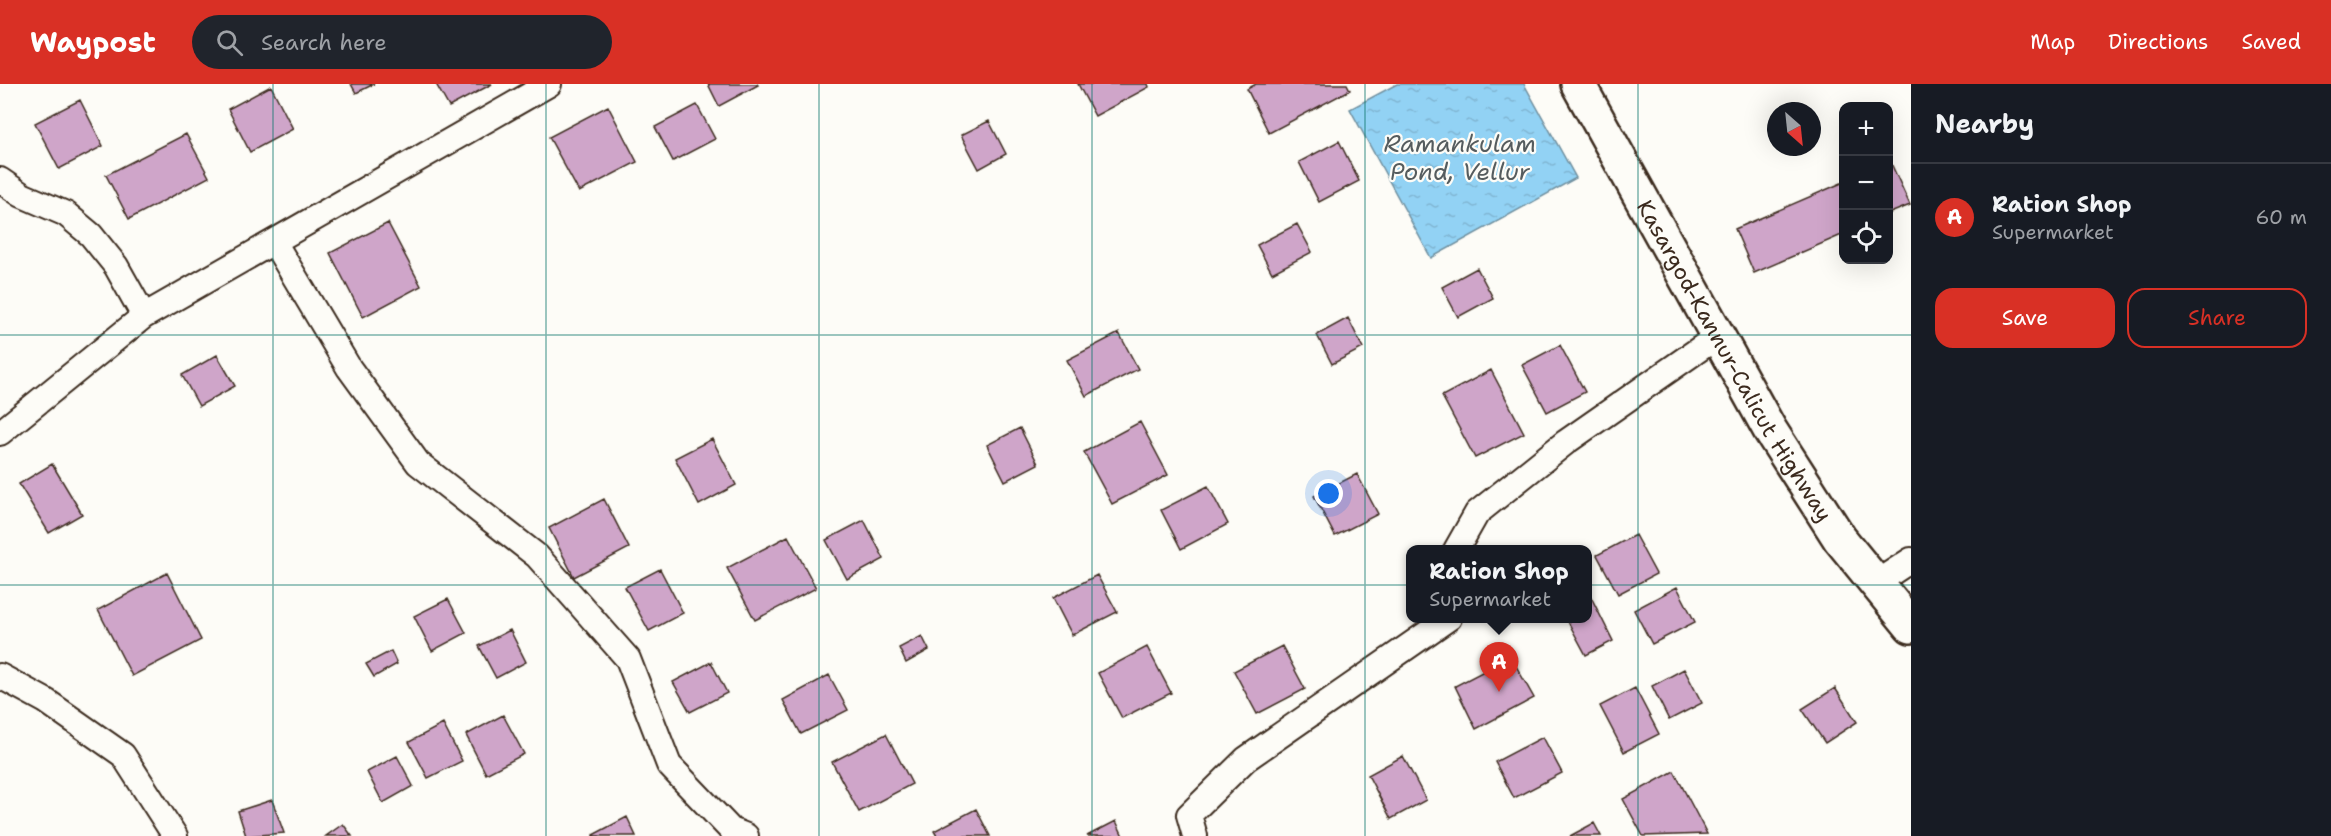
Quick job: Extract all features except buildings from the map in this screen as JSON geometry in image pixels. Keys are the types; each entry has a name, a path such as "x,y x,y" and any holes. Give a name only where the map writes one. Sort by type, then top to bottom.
{"highway":[{"name":"Kasargod-Kannur-Calicut Highway","path":"1578,84 1770,430 1840,539 1911,626"}],"street":[{"path":"0,433 144,316 549,84"},
{"path":"0,180 22,195 66,214 91,235 116,266 144,316"},
{"path":"274,242 349,368 418,463 537,556 628,659 669,765 731,830 746,836"},
{"path":"1458,545 1478,513 1566,442 1718,336"},
{"path":"1876,583 1911,560"},
{"path":"1195,836 1189,815 1245,759 1442,623"},
{"path":"0,676 46,701 123,755 175,836"}],"water":[{"name":"Ramankulam Pond, Vellur","path":"1397,84 1524,84 1576,178 1431,258 1350,109"}],"place":[{"name":"Ration Shop","path":"1499,692"}]}
